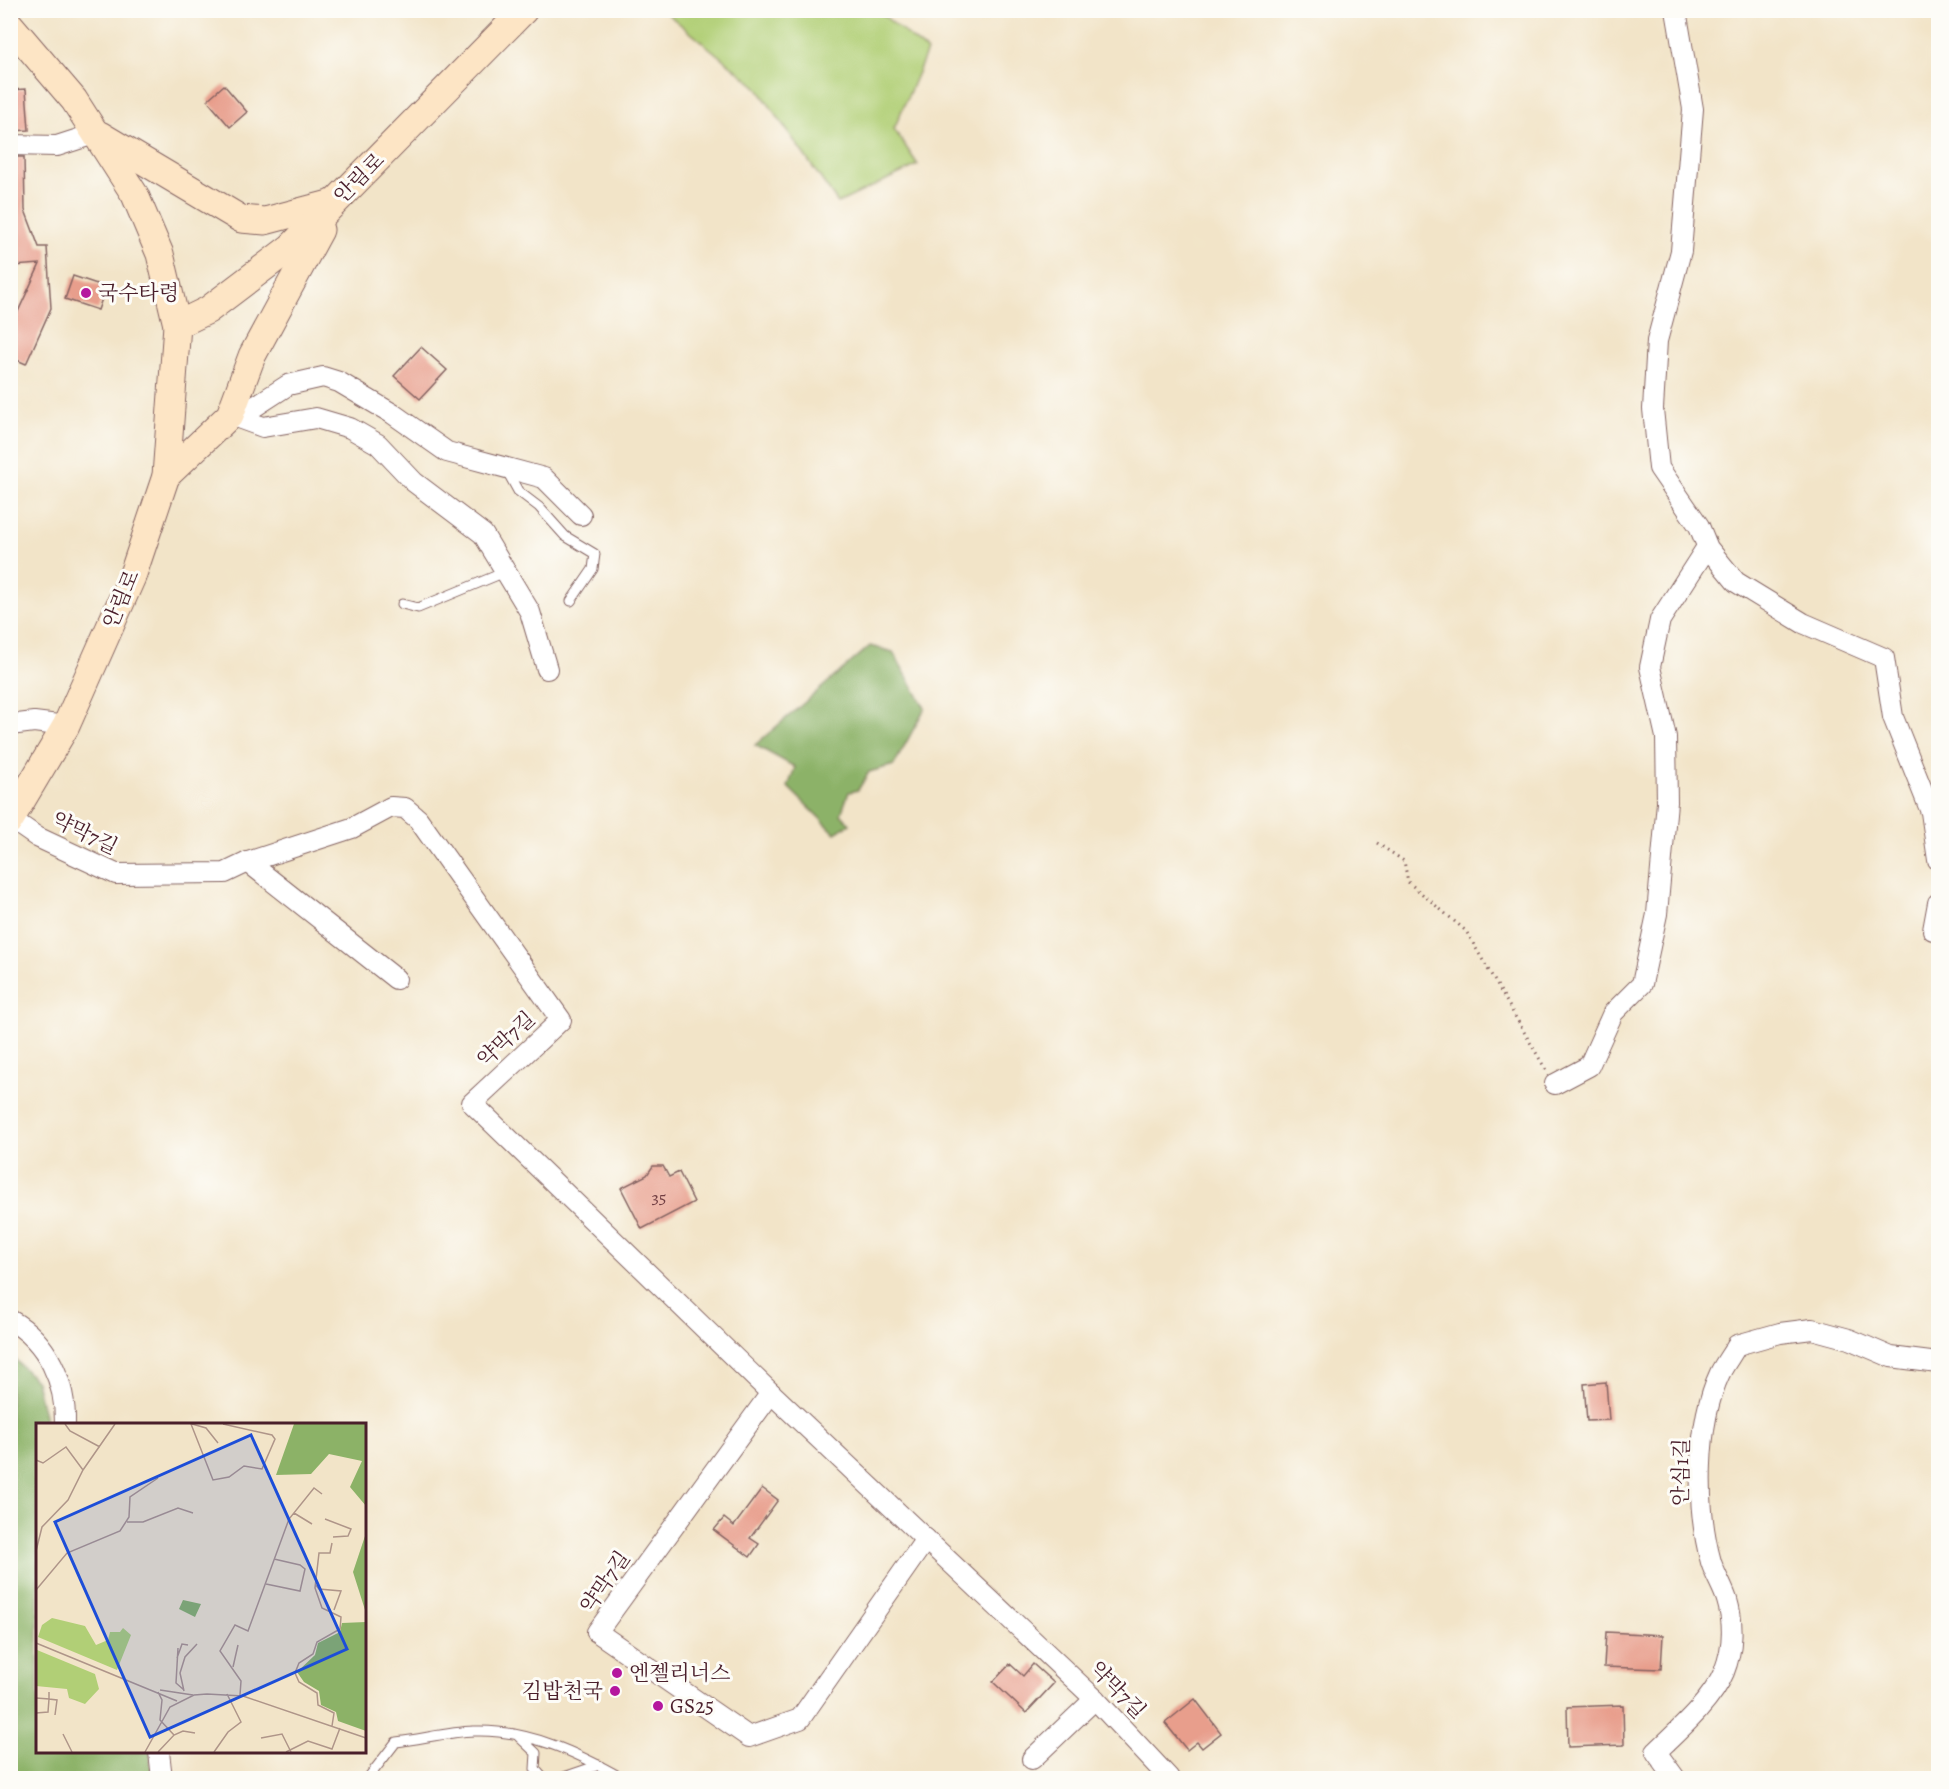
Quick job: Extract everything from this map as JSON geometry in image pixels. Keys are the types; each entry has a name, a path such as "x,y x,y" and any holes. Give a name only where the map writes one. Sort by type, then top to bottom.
{"street":[{"name":"안림로","path":"177,325 208,310 291,246 524,10"},
{"path":"1676,10 1693,109 1681,251 1657,341 1653,408 1659,468 1699,526 1707,547 1736,582 1803,623 1884,657 1893,717 1931,812 1938,860"},
{"name":"안림로","path":"10,25 74,100 97,133 142,210 160,254 177,325 166,476 132,577 66,726 11,819"},
{"path":"10,145 57,146 97,133 241,219 265,221 334,203"},
{"path":"234,416 252,356 334,203"},
{"path":"166,476 234,416 288,384 323,377 339,382 384,409 447,452 544,478 581,515"},
{"path":"234,416 263,427 316,418 350,428 378,444 414,482 483,534 530,612 547,669"},
{"path":"1555,1084 1589,1066 1613,1013 1642,984 1658,914 1667,802 1666,737 1650,667 1660,620 1707,547"},
{"path":"10,725 34,722 66,726"},
{"name":"약막7길","path":"11,819 37,837 116,874 225,873 248,862 352,828 391,807 405,808 418,819 561,1020 472,1103 771,1393 1095,1699 1169,1779"},
{"path":"248,862 396,979"},
{"path":"1934,930 1938,903"},
{"path":"10,1320 20,1325 44,1352 60,1379 65,1423"},
{"name":"안심1길","path":"1675,1779 1656,1752 1698,1710 1724,1672 1733,1630 1727,1599 1711,1562 1702,1505 1701,1476 1707,1412 1720,1373 1737,1345 1780,1333 1812,1329 1850,1340 1891,1357 1938,1363"},
{"name":"약막7길","path":"771,1393 597,1632 749,1737 800,1719 926,1539"},
{"path":"1032,1759 1095,1699"},
{"path":"159,1753 162,1779"}],"lane":[{"path":"505,467 518,491 539,507 566,536 595,554 593,570 571,601"},
{"path":"402,604 417,608 505,572"},
{"path":"370,1779 396,1742 475,1731 518,1735 576,1752 622,1779"},
{"path":"518,1735 536,1753 535,1769 543,1779"},
{"path":"561,1779 599,1765"}],"path":[{"path":"1377,843 1404,861 1408,882 1466,931 1555,1084"}],"green space":[{"path":"664,11 878,11 927,51 894,129 918,165 838,203 756,86"},
{"path":"870,646 893,652 925,708 894,765 869,772 858,790 849,792 841,814 850,824 835,833 788,787 795,767 755,745"},
{"path":"10,1354 36,1381 46,1423 36,1423 36,1753 150,1753 152,1778 11,1778"}],"building":[{"path":"224,85 247,112 230,127 207,100"},
{"path":"26,89 29,130 10,131 10,90"},
{"path":"10,157 24,157 25,210 39,247 47,247 51,308 26,364 10,357 10,329 40,264 14,266 13,241 10,242"},
{"path":"73,276 106,287 98,310 65,299"},
{"path":"421,347 447,370 420,399 394,376"},
{"path":"653,1166 663,1166 669,1177 679,1172 694,1202 642,1229 621,1188 647,1175"},
{"path":"1606,1382 1609,1420 1587,1421 1584,1384"},
{"path":"762,1488 778,1500 750,1538 759,1544 750,1557 714,1530 724,1518 734,1526"},
{"path":"1606,1632 1663,1635 1661,1669 1604,1667"},
{"path":"1010,1664 1023,1676 1033,1664 1054,1683 1026,1713 993,1682"},
{"path":"1195,1699 1221,1733 1202,1748 1197,1742 1187,1750 1165,1723"},
{"path":"1623,1705 1624,1745 1568,1747 1567,1707"}],"place":[{"name":"국수타령","path":"86,293"},
{"name":"엔젤리너스","path":"617,1673"},
{"name":"김밥천국","path":"615,1691"},
{"name":"GS25","path":"658,1706"}]}
